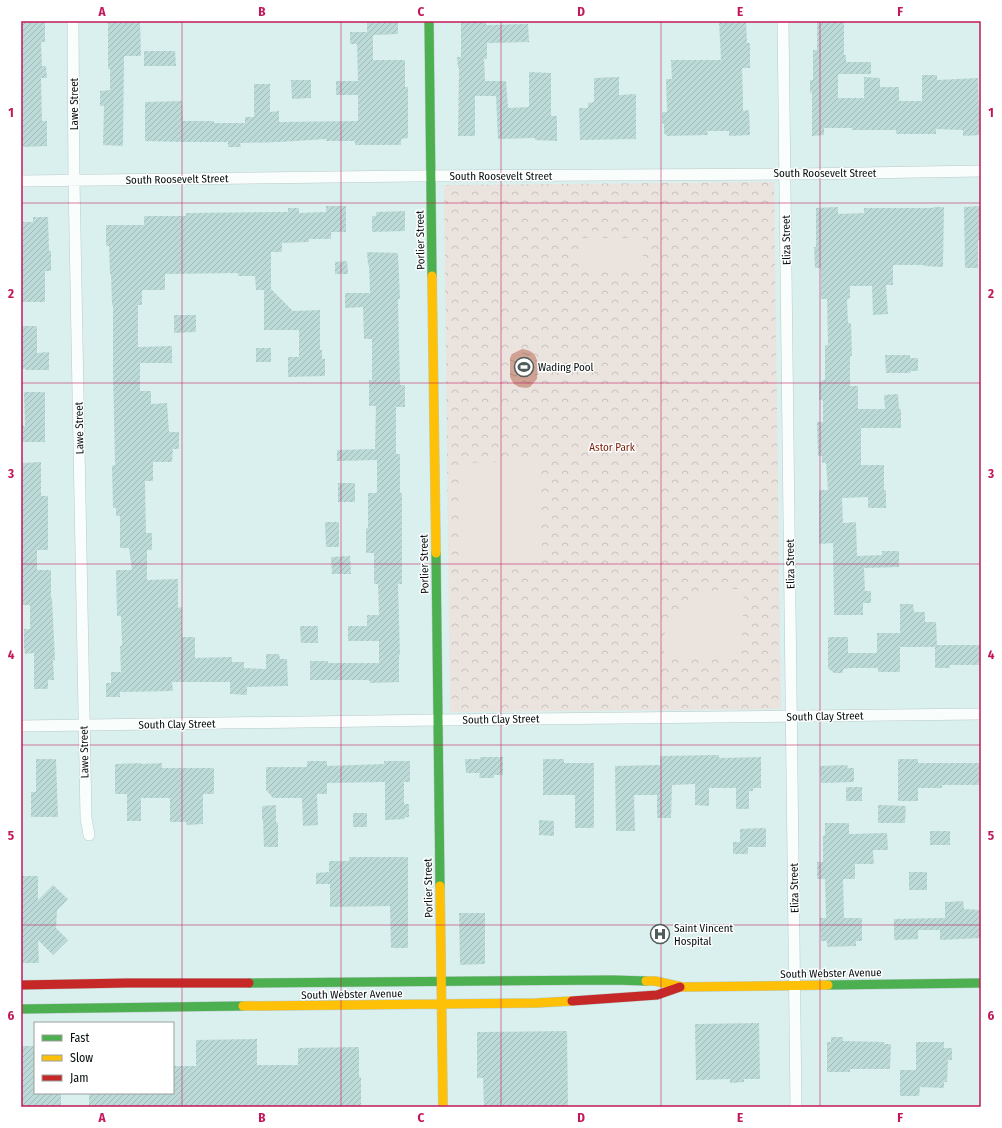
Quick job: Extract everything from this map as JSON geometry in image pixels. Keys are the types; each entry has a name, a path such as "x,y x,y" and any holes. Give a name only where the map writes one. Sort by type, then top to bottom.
{"main road":[{"name":"Porlier Street","path":"429,21 443,1107"},
{"name":"South Webster Avenue","path":"21,985 613,980 655,981 682,987 981,983"},
{"name":"South Webster Avenue","path":"21,1009 536,1003 637,997 657,994 682,987"}],"street":[{"name":"Lawe Street","path":"73,21 74,180 84,726 86,818 89,835"},
{"name":"Eliza Street","path":"783,21 796,1107"},
{"name":"South Roosevelt Street","path":"21,181 981,171"},
{"name":"South Clay Street","path":"21,726 981,714"}],"green space":[{"name":"Astor Park","path":"774,182 781,709 450,712 444,185"},
{"path":"580,238 643,238 643,271 580,271"},
{"path":"540,461 542,565 462,567 460,463"},
{"path":"721,589 744,589 741,659 664,656 665,630 677,612 695,598"}],"water":[{"name":"Wading Pool","path":"522,349 528,350 535,355 538,368 537,379 530,387 526,388 519,387 514,384 510,377 510,358 512,354"}],"building":[{"path":"140,21 141,56 124,56 123,146 103,145 104,106 100,106 100,91 110,90 110,69 108,69 108,22"},
{"path":"367,21 398,21 398,34 373,35 373,60 405,60 405,87 408,87 408,138 401,139 401,145 355,145 355,141 326,141 326,139 240,143 241,147 228,147 228,142 145,141 145,102 182,101 183,121 245,123 245,117 254,117 254,84 270,84 270,112 279,111 279,122 358,121 358,95 336,95 336,81 358,81 357,44 350,44 350,32 367,32"},
{"path":"461,21 486,21 486,25 528,24 529,42 487,43 487,59 484,59 485,81 506,81 508,108 529,107 529,72 551,73 551,116 557,116 557,141 535,140 535,138 498,139 496,96 475,96 475,136 458,136 459,68 457,57 461,57"},
{"path":"719,21 746,21 747,43 750,43 750,68 742,68 743,111 749,110 750,135 729,136 729,131 707,131 708,135 667,136 664,133 664,123 662,124 662,112 667,112 666,79 672,79 671,60 721,60"},
{"path":"817,21 844,21 844,55 846,55 846,62 871,62 871,74 838,74 838,98 864,98 864,77 880,78 880,87 899,87 899,101 922,101 922,75 937,75 937,80 978,78 979,109 981,109 981,135 963,136 963,130 936,129 936,134 896,134 896,130 852,130 852,128 824,128 824,135 812,136 812,92 810,93 810,80 813,80 813,50 817,50"},
{"path":"21,22 45,22 45,42 41,42 42,66 46,66 47,78 41,78 42,121 47,121 47,146 23,147 23,145 21,145"},
{"path":"144,51 175,51 176,66 144,66"},
{"path":"619,77 619,95 636,94 636,139 580,140 579,108 588,108 588,103 594,102 594,78"},
{"path":"291,80 311,80 311,98 292,99"},
{"path":"326,206 346,206 346,232 331,232 331,239 309,239 309,242 282,243 282,252 271,252 271,289 293,311 320,310 320,350 322,350 322,359 325,359 325,376 288,377 288,357 299,357 299,330 264,330 264,290 256,290 255,276 238,276 238,273 165,274 165,290 142,290 142,305 138,305 138,347 172,346 172,363 140,363 140,391 151,391 151,404 167,403 169,432 179,432 179,449 173,449 172,462 153,462 153,481 145,481 146,533 152,533 152,550 147,550 147,580 178,579 178,608 182,607 182,637 195,637 195,658 232,657 232,662 244,662 244,668 266,669 266,654 279,654 280,659 287,659 288,686 247,687 247,695 230,694 230,682 172,682 173,691 120,692 120,697 106,697 106,683 111,683 111,672 121,672 121,616 117,616 116,570 132,570 129,548 120,548 120,516 116,516 116,508 113,508 112,466 115,465 113,305 109,246 106,246 106,225 144,225 144,216 186,216 186,213 288,212 288,208 299,208 299,213 326,212"},
{"path":"981,206 981,240 978,240 978,268 965,268 964,207"},
{"path":"838,207 838,214 864,213 864,208 944,207 943,267 924,265 893,265 893,285 886,285 888,314 873,315 872,286 850,286 850,298 847,299 848,323 851,323 852,356 850,356 850,386 858,386 858,409 885,409 884,395 898,394 899,409 901,409 901,428 861,428 861,465 884,465 886,508 868,508 868,497 842,498 843,523 856,522 857,556 882,555 882,551 899,551 899,567 864,568 865,591 871,591 871,603 863,603 863,615 834,615 833,543 819,544 819,490 828,490 826,463 822,463 822,456 818,456 817,422 823,422 823,400 819,400 819,383 825,379 825,345 828,345 827,299 821,299 821,268 815,268 814,247 816,247 816,208"},
{"path":"405,211 405,231 372,232 372,216 376,216 376,212"},
{"path":"33,217 48,217 51,271 45,271 45,302 21,302 21,242 23,242 23,222 33,222"},
{"path":"367,252 398,253 400,299 398,299 400,385 405,385 405,407 396,407 396,454 400,454 400,493 402,493 402,584 398,584 400,655 399,682 370,683 368,680 310,680 310,661 328,661 328,663 379,663 379,641 348,641 348,626 367,626 367,615 379,615 378,584 374,584 374,553 366,553 368,493 377,493 377,460 337,461 337,450 375,449 376,406 369,406 369,380 372,380 372,339 364,339 363,307 345,308 345,293 370,293"},
{"path":"347,261 348,274 335,274 335,262"},
{"path":"174,315 196,315 196,332 174,333"},
{"path":"21,326 37,326 37,353 49,352 49,370 21,369"},
{"path":"256,348 271,348 271,362 256,362"},
{"path":"885,355 910,355 910,358 918,358 918,371 911,371 910,373 886,373"},
{"path":"24,392 45,392 45,442 21,442 21,426 25,426"},
{"path":"41,462 41,496 48,496 48,550 37,550 37,570 51,570 51,598 55,660 53,660 54,680 48,680 48,689 34,689 34,653 25,654 24,646 24,629 30,629 30,605 21,605 21,463"},
{"path":"338,483 355,483 355,502 338,502"},
{"path":"325,522 339,522 339,547 326,547"},
{"path":"350,556 351,574 332,574 331,557"},
{"path":"900,604 913,604 914,612 925,612 925,622 936,622 937,645 981,645 981,665 949,665 950,668 935,668 935,647 900,647 900,672 878,672 878,668 851,668 843,669 843,673 834,673 828,668 828,637 848,637 848,653 877,653 877,633 900,633"},
{"path":"300,626 318,626 318,643 301,643"},
{"path":"719,755 719,758 761,757 761,788 753,788 753,791 749,791 749,809 736,809 736,788 709,788 709,806 695,805 695,784 672,785 671,818 657,818 657,795 634,795 635,831 616,831 615,766 660,765 660,756"},
{"path":"480,757 503,757 503,775 494,775 494,778 479,778 480,773 466,773 465,759 480,759"},
{"path":"36,759 56,759 58,817 31,817 31,792 36,792"},
{"path":"543,759 564,759 564,763 594,763 594,828 575,828 575,795 543,795"},
{"path":"898,759 918,759 918,763 981,763 981,785 942,785 942,788 918,788 918,801 898,801"},
{"path":"307,761 327,761 327,766 384,764 384,761 410,761 410,782 404,782 404,804 409,804 409,817 405,817 405,819 385,820 385,782 327,783 327,794 317,794 318,825 303,826 302,798 273,798 266,790 266,767 307,767"},
{"path":"162,763 162,768 214,768 214,794 203,794 203,824 186,825 186,822 170,822 170,798 141,798 141,821 127,821 127,794 115,794 115,764"},
{"path":"848,765 847,768 854,768 854,782 821,783 820,766"},
{"path":"846,787 862,787 862,801 846,801"},
{"path":"276,805 278,847 264,847 262,806"},
{"path":"878,805 906,806 905,823 878,823"},
{"path":"353,813 367,813 367,827 353,827"},
{"path":"539,820 554,821 554,836 539,835"},
{"path":"825,823 849,823 849,834 887,833 888,850 873,850 874,864 855,864 855,879 843,879 844,918 862,918 862,941 856,941 856,946 827,947 827,941 821,941 820,918 826,918 825,879 817,879 817,862 823,862 823,836 825,835"},
{"path":"766,828 766,847 748,847 748,854 733,854 733,842 740,842 740,829"},
{"path":"930,831 950,831 950,845 930,845"},
{"path":"349,857 408,857 408,948 391,948 390,906 330,907 330,884 316,884 316,873 329,872 329,861 349,861"},
{"path":"909,872 927,872 927,890 909,890"},
{"path":"21,876 38,876 38,900 53,885 68,899 57,910 56,928 68,940 53,955 38,940 39,963 21,963"},
{"path":"963,901 964,909 981,910 981,938 940,940 940,930 918,930 918,939 894,940 894,919 945,918 945,902"},
{"path":"459,913 485,913 485,964 460,965"},
{"path":"759,1023 760,1079 744,1079 744,1082 730,1083 730,1079 696,1080 695,1024"},
{"path":"567,1031 568,1107 484,1107 483,1078 477,1078 477,1032"},
{"path":"831,1037 843,1037 843,1041 884,1042 884,1044 891,1044 890,1069 850,1069 850,1072 827,1072 827,1042 831,1042"},
{"path":"257,1039 257,1065 298,1065 298,1048 359,1047 361,1107 89,1107 89,1094 174,1094 174,1066 196,1066 196,1040"},
{"path":"916,1042 944,1042 944,1048 952,1048 952,1060 948,1060 947,1082 944,1082 944,1088 920,1087 919,1096 900,1096 900,1070 916,1070"},
{"path":"21,1046 34,1046 34,1094 61,1094 61,1107 21,1107"}],"traffic: fast":[{"path":"429,21 432,276"},
{"path":"436,553 440,886"},
{"path":"249,983 646,981"},
{"path":"828,985 981,983"},
{"path":"21,1009 243,1006"}],"traffic: slow":[{"path":"432,276 436,553"},
{"path":"440,886 443,1107"},
{"path":"646,981 655,981 682,987 828,985"},
{"path":"243,1006 536,1003 572,1001"}],"traffic: jam":[{"path":"21,985 249,983"},
{"path":"572,1001 657,995 680,987"}],"place":[{"name":"Wading Pool","path":"524,367"},
{"name":"Saint Vincent Hospital","path":"660,934"}]}
